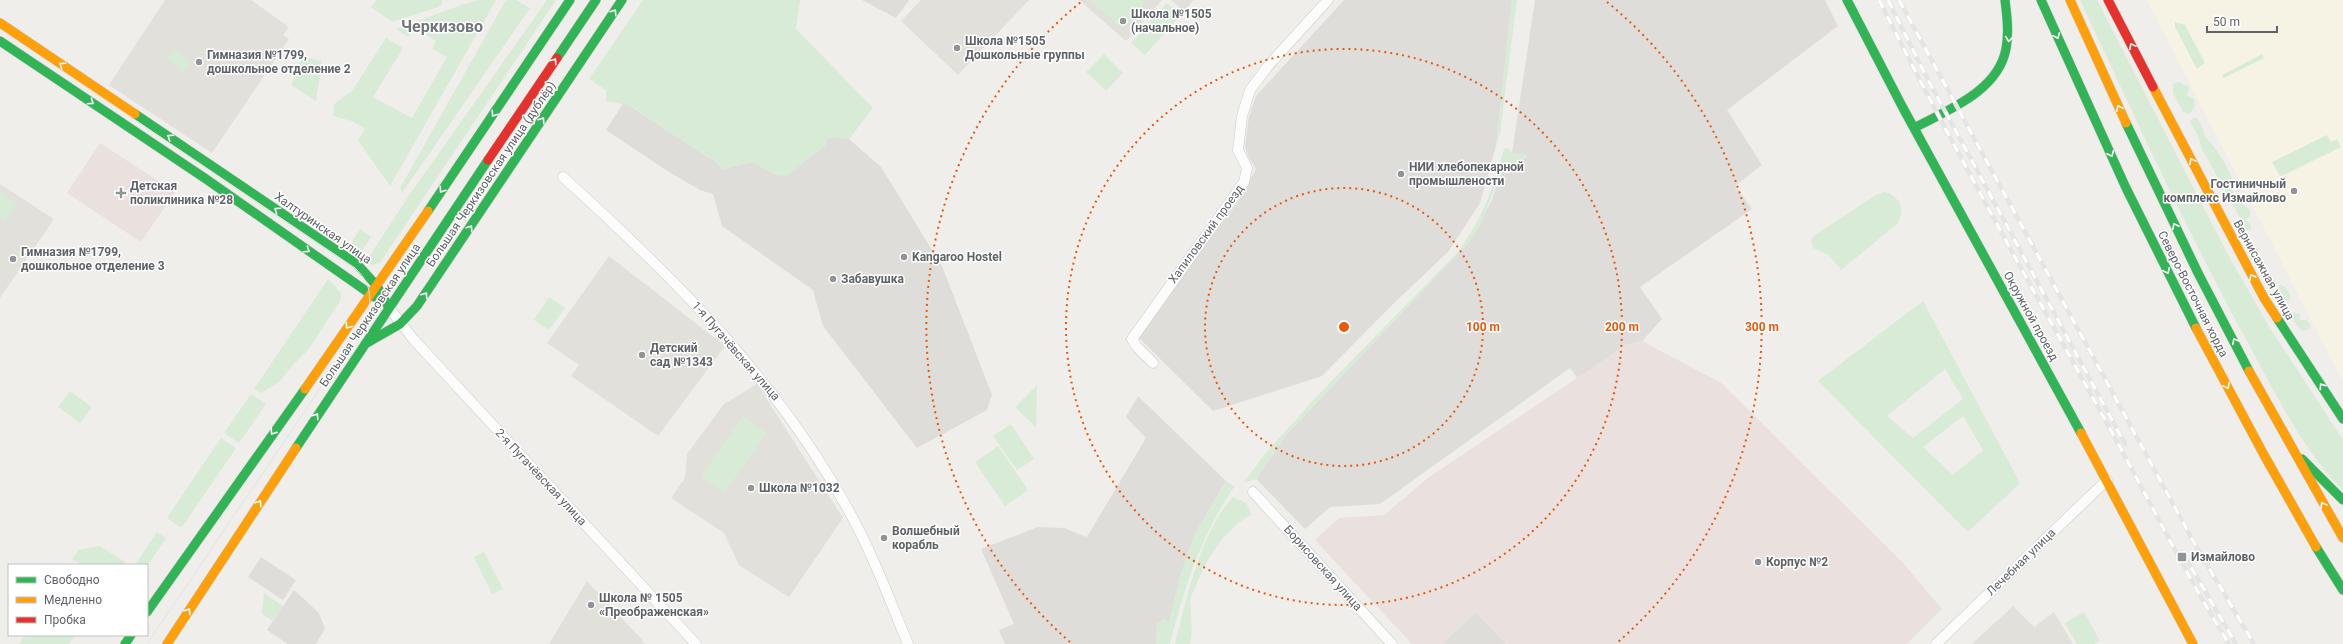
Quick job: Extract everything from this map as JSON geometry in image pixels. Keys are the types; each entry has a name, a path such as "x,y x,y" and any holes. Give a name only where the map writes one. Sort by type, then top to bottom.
{"main road":[{"name":"Большая Черкизовская улица","path":"148,611 377,286 570,0"},
{"name":"Большая Черкизовская улица","path":"167,644 365,344 596,0"},
{"name":"Большая Черкизовская улица (дублёр)","path":"365,344 400,324 417,306 622,0"},
{"name":"Окружной проезд","path":"1847,0 1914,128 2107,480 2193,644"},
{"path":"1914,128 1976,94 1986,85 1998,69 2007,50 2010,36 2005,0"},
{"name":"Северо-Восточная хорда","path":"2041,0 2075,78 2171,279 2249,428 2343,590"},
{"name":"Северо-Восточная хорда","path":"2070,0 2192,260 2288,442 2343,538"},
{"name":"Вернисажная улица","path":"2108,0 2260,292 2343,419"},
{"name":"Халтуринская улица","path":"0,23 357,264 377,286 389,308"},
{"path":"0,41 206,179 389,308"},
{"path":"2288,442 2314,473 2343,500"}],"street":[{"name":"Хапиловский проезд","path":"1153,363 1136,346 1132,339 1170,283 1231,203 1244,182 1247,168 1238,150 1242,116 1250,90 1268,66 1328,0"},
{"name":"1-я Пугачёвская улица","path":"563,177 667,273 771,390 801,431 858,529 908,644"},
{"name":"2-я Пугачёвская улица","path":"389,308 400,324 696,644"},
{"name":"Лечебная улица","path":"1936,644 2107,480"},
{"name":"Борисовская улица","path":"1253,492 1392,644"}],"shaded area":[{"name":"Гимназия №1799, дошкольное отделение 2","path":"165,0 251,0 289,27 283,35 289,39 212,153 109,85"},
{"path":"862,0 909,0 896,18"},
{"name":"Школа №1505 Дошкольные группы","path":"921,0 1029,0 958,75 901,21"},
{"name":"Школа №1505 (начальное)","path":"1079,0 1162,0 1126,41"},
{"name":"Школа №1505 (начальное)","path":"1171,0 1194,0 1184,11"},
{"path":"1344,0 1512,0 1496,146 1480,203 1448,252 1393,304 1322,376 1213,411 1139,338 1171,291 1237,203 1256,169 1248,156 1245,146 1249,116 1256,96"},
{"path":"1535,0 1825,0 1838,26 1727,110 1762,165 1735,186 1752,209 1640,287 1662,319 1642,341 1626,345 1578,379 1570,368 1380,504 1330,507 1305,529 1256,479 1286,435 1470,241 1492,200 1499,177 1527,156 1512,153"},
{"name":"Гостиничный комплекс Измайлово","path":"2147,0 2343,0 2343,382"},
{"path":"624,102 717,163 722,169 814,147 832,137 849,139 881,167 942,266 992,395 987,410 917,448 823,326 813,290 722,226 713,194 700,190 669,172 606,130"},
{"name":"Детская поликлиника №28","path":"100,143 175,192 141,242 67,193"},
{"name":"Гимназия №1799, дошкольное отделение 3","path":"0,184 54,219 0,298"},
{"name":"Детский сад №1343","path":"609,256 725,346 658,436 571,376 579,365 547,343"},
{"path":"1642,341 1721,383 1903,563 1942,609 1907,644 1506,644 1476,612 1442,644 1412,644 1315,540 1339,518 1384,515 1428,478 1626,345"},
{"name":"Школа №1032","path":"757,384 843,518 789,597 739,565 724,533 671,498 685,478 687,454 724,404"},
{"path":"1138,396 1225,480 1225,483 1195,534 1181,574 1164,644 1005,644 999,630 1014,624 981,549 1038,527 1064,528 1087,537 1146,438 1126,417"},
{"path":"261,557 296,580 283,600 248,577"},
{"name":"Школа № 1505 «Преображенская»","path":"587,581 646,644 549,644"},
{"path":"294,590 319,613 325,629 316,644 288,644 267,630"},
{"path":"2013,606 2034,627 2054,612 2073,644 1972,644"},
{"path":"1476,612 1506,644 1442,644"}],"green space":[{"path":"377,0 442,0 442,4 438,7 392,22 371,7"},
{"path":"480,0 496,0 390,186 358,140 365,129 352,121 333,116 334,104 352,91 386,38 403,48 373,97 412,118 447,57 432,49 436,41 414,28 408,37 396,29 464,4"},
{"path":"506,0 516,0 530,8 402,193 400,188"},
{"path":"547,0 556,0 380,263 372,265 365,263 410,194"},
{"path":"643,0 800,0 796,29 873,108 849,139 832,137 827,140 826,145 787,176 776,175 751,162 722,169 717,163 629,105 606,101 606,90 589,79"},
{"path":"1089,0 1142,0 1145,2 1122,28"},
{"path":"1512,0 1517,0 1500,133 1496,146"},
{"path":"2080,0 2097,0 2227,253 2268,325 2343,440 2343,490 2317,460 2305,443 2273,389 2230,310 2164,178"},
{"path":"1167,3 1181,15 1145,55 1131,43"},
{"path":"2175,22 2185,25 2205,63 2197,69 2175,27"},
{"path":"175,49 191,63 183,72 167,59"},
{"path":"1104,54 1123,73 1106,91 1086,72"},
{"path":"2262,54 2264,58 2224,78 2222,75"},
{"path":"302,57 322,61 316,101 291,85"},
{"path":"2179,82 2189,87 2187,95 2194,99 2195,106 2190,114 2183,112 2173,93 2173,84"},
{"path":"2196,117 2201,124 2205,137 2226,165 2232,178 2232,188 2235,194 2250,210 2250,216 2245,220 2251,224 2251,229 2245,230 2201,147 2199,138 2190,121"},
{"path":"2327,135 2331,142 2337,139 2341,147 2280,176 2272,162"},
{"path":"1508,148 1512,153 1527,155 1499,177 1480,226 1470,241 1286,435 1256,479 1243,483 1265,454 1317,396 1458,252 1481,214 1491,190 1504,149"},
{"path":"0,192 17,204 5,221 0,217"},
{"path":"1885,192 1895,197 1900,204 1901,213 1898,223 1841,270 1829,255 1813,248 1811,239 1815,235 1876,195"},
{"path":"360,229 371,237 361,252 350,245"},
{"path":"328,279 341,293 341,299 309,349 280,381 261,393 254,389"},
{"path":"2280,284 2286,288 2291,296 2289,301 2282,302 2277,293"},
{"path":"549,297 565,308 549,330 534,320"},
{"path":"1923,301 2020,483 1968,532 1818,381","holes":["1945,369 1963,399 1913,438 1887,416","1963,416 1983,450 1953,475 1923,447"]},
{"path":"2291,312 2300,314 2300,320 2307,320 2311,326 2307,330 2302,331 2295,322"},
{"path":"1037,385 1036,427 1015,407"},
{"path":"70,391 92,407 80,423 58,407"},
{"path":"251,394 266,404 239,443 224,433"},
{"path":"743,416 767,433 724,493 701,476"},
{"path":"1011,424 1034,459 1017,470 993,436"},
{"path":"221,438 236,448 183,526 180,527 167,518"},
{"path":"998,446 1028,490 1005,506 975,462"},
{"path":"1225,480 1234,487 1212,524 1195,562 1181,602 1170,644 1156,644 1157,623 1165,619 1169,622 1181,574 1195,534 1225,484"},
{"path":"1233,497 1246,503 1252,514 1242,520 1226,535 1207,563 1191,597 1192,632 1190,644 1175,644 1190,587 1203,547 1212,528"},
{"path":"157,532 166,538 148,565 136,564"},
{"path":"100,546 125,562 124,564 80,564 72,559 79,550"},
{"path":"484,552 503,589 492,594 474,557"},
{"path":"264,593 283,606 273,621 262,614"},
{"path":"2084,612 2100,641 2094,644 2077,644 2065,623"},
{"path":"25,636 74,636 69,644 19,644"}],"tram line":[{"path":"0,29 355,268 362,275 369,290 370,298 367,315 359,331 147,644"}],"railway":[{"path":"1879,0 1995,220 2115,438 2184,568 2229,644"},
{"path":"1888,0 1926,76 2125,444"},
{"path":"1899,0 2197,548 2254,644"},
{"path":"2182,552 2236,644"}],"traffic: fast":[{"path":"428,211 570,0"},
{"path":"557,58 596,0"},
{"path":"365,344 400,324 417,306 622,0"},
{"path":"1847,0 1903,108 2081,433"},
{"path":"1914,128 1970,98 1993,77 2001,64 2007,43 2008,30 2005,0"},
{"path":"2041,0 2126,188 2196,328"},
{"path":"0,41 206,179 379,300"},
{"path":"135,114 357,264 377,286 389,308"},
{"path":"2126,123 2198,273 2249,371"},
{"path":"296,448 488,160"},
{"path":"2277,318 2343,419"},
{"path":"148,611 305,389"},
{"path":"2302,459 2343,500"},
{"path":"2316,547 2343,590"},
{"path":"125,644 130,636"}],"traffic: slow":[{"path":"2070,0 2126,123"},
{"path":"0,23 135,114"},
{"path":"2153,87 2264,298 2277,318"},
{"path":"305,389 428,211"},
{"path":"2196,328 2264,455 2316,547"},
{"path":"2249,371 2343,538"},
{"path":"2081,433 2193,644"},
{"path":"167,644 296,448"}],"traffic: jam":[{"path":"2108,0 2153,87"},
{"path":"488,160 557,58"}],"place":[{"name":"Школа №1505 (начальное)","path":"1123,21"},
{"name":"Школа №1505 Дошкольные группы","path":"957,48"},
{"name":"Гимназия №1799, дошкольное отделение 2","path":"199,62"},
{"name":"НИИ хлебопекарной промышлености","path":"1401,174"},
{"name":"Гостиничный комплекс Измайлово","path":"2294,191"},
{"name":"Детская поликлиника №28","path":"121,193"},
{"name":"Kangaroo Hostel","path":"904,257"},
{"name":"Гимназия №1799, дошкольное отделение 3","path":"13,259"},
{"name":"Забавушка","path":"833,279"},
{"name":"Детский сад №1343","path":"642,355"},
{"name":"Школа №1032","path":"751,488"},
{"name":"Волшебный корабль","path":"884,538"},
{"name":"Измайлово","path":"2182,557"},
{"name":"Корпус №2","path":"1758,562"},
{"name":"Школа № 1505 «Преображенская»","path":"591,605"}],"district":[{"name":"Черкизово","path":"442,26"}]}
